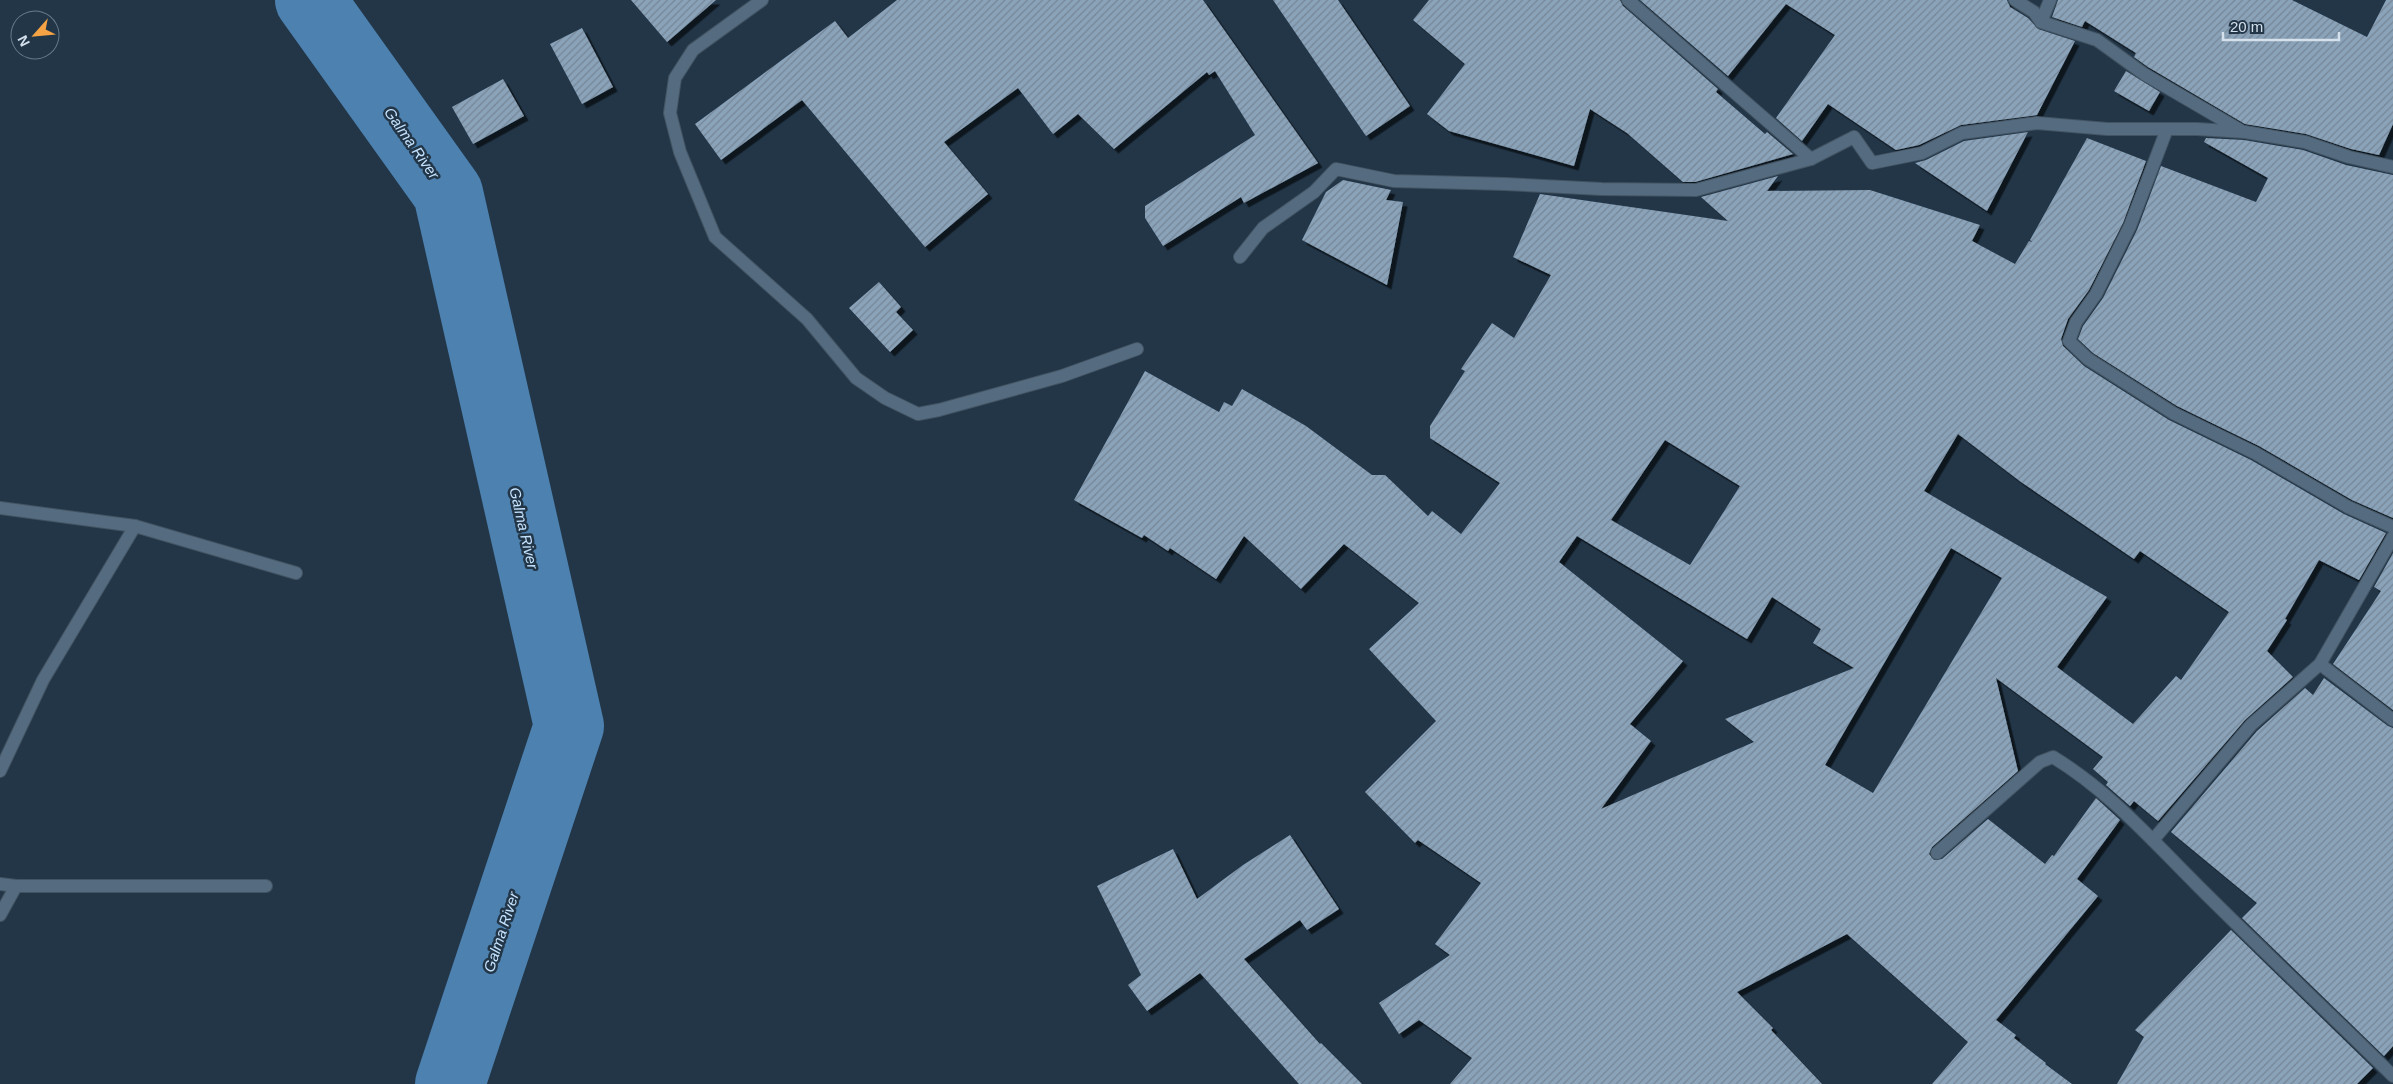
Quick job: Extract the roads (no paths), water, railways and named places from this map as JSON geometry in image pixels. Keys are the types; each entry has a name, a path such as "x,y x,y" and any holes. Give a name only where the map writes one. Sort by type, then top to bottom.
{"street":[{"path":"762,0 694,50 675,78 670,113 680,152 714,236 807,319 856,378 885,398 918,414 1062,376 1137,349"},
{"path":"1628,0 1811,159"},
{"path":"2015,0 2034,12 2041,22 2097,40 2144,74 2245,132"},
{"path":"2041,22 2050,0"},
{"path":"1240,257 1263,228 1314,192 1336,169 1394,181 1602,189 1696,190 1811,159 1854,137 1872,163 1922,153 1962,133 2037,122 2107,129 2245,132 2305,142 2349,157 2393,167"},
{"path":"2167,129 2130,226 2096,294 2076,322 2069,341 2088,359 2173,413 2255,453 2348,507 2393,526"},
{"path":"0,508 135,526 296,573"},
{"path":"0,771 43,680 135,526"},
{"path":"2153,840 2251,725 2320,664 2393,538"},
{"path":"2320,664 2393,720"},
{"path":"1937,853 2040,762 2053,757 2081,774 2136,821 2196,884 2393,1076"},
{"path":"0,884 16,886 266,886"},
{"path":"0,915 16,886"}],"waterway":[{"name":"Galma River","path":"310,0 448,193 569,726 450,1084"}]}
